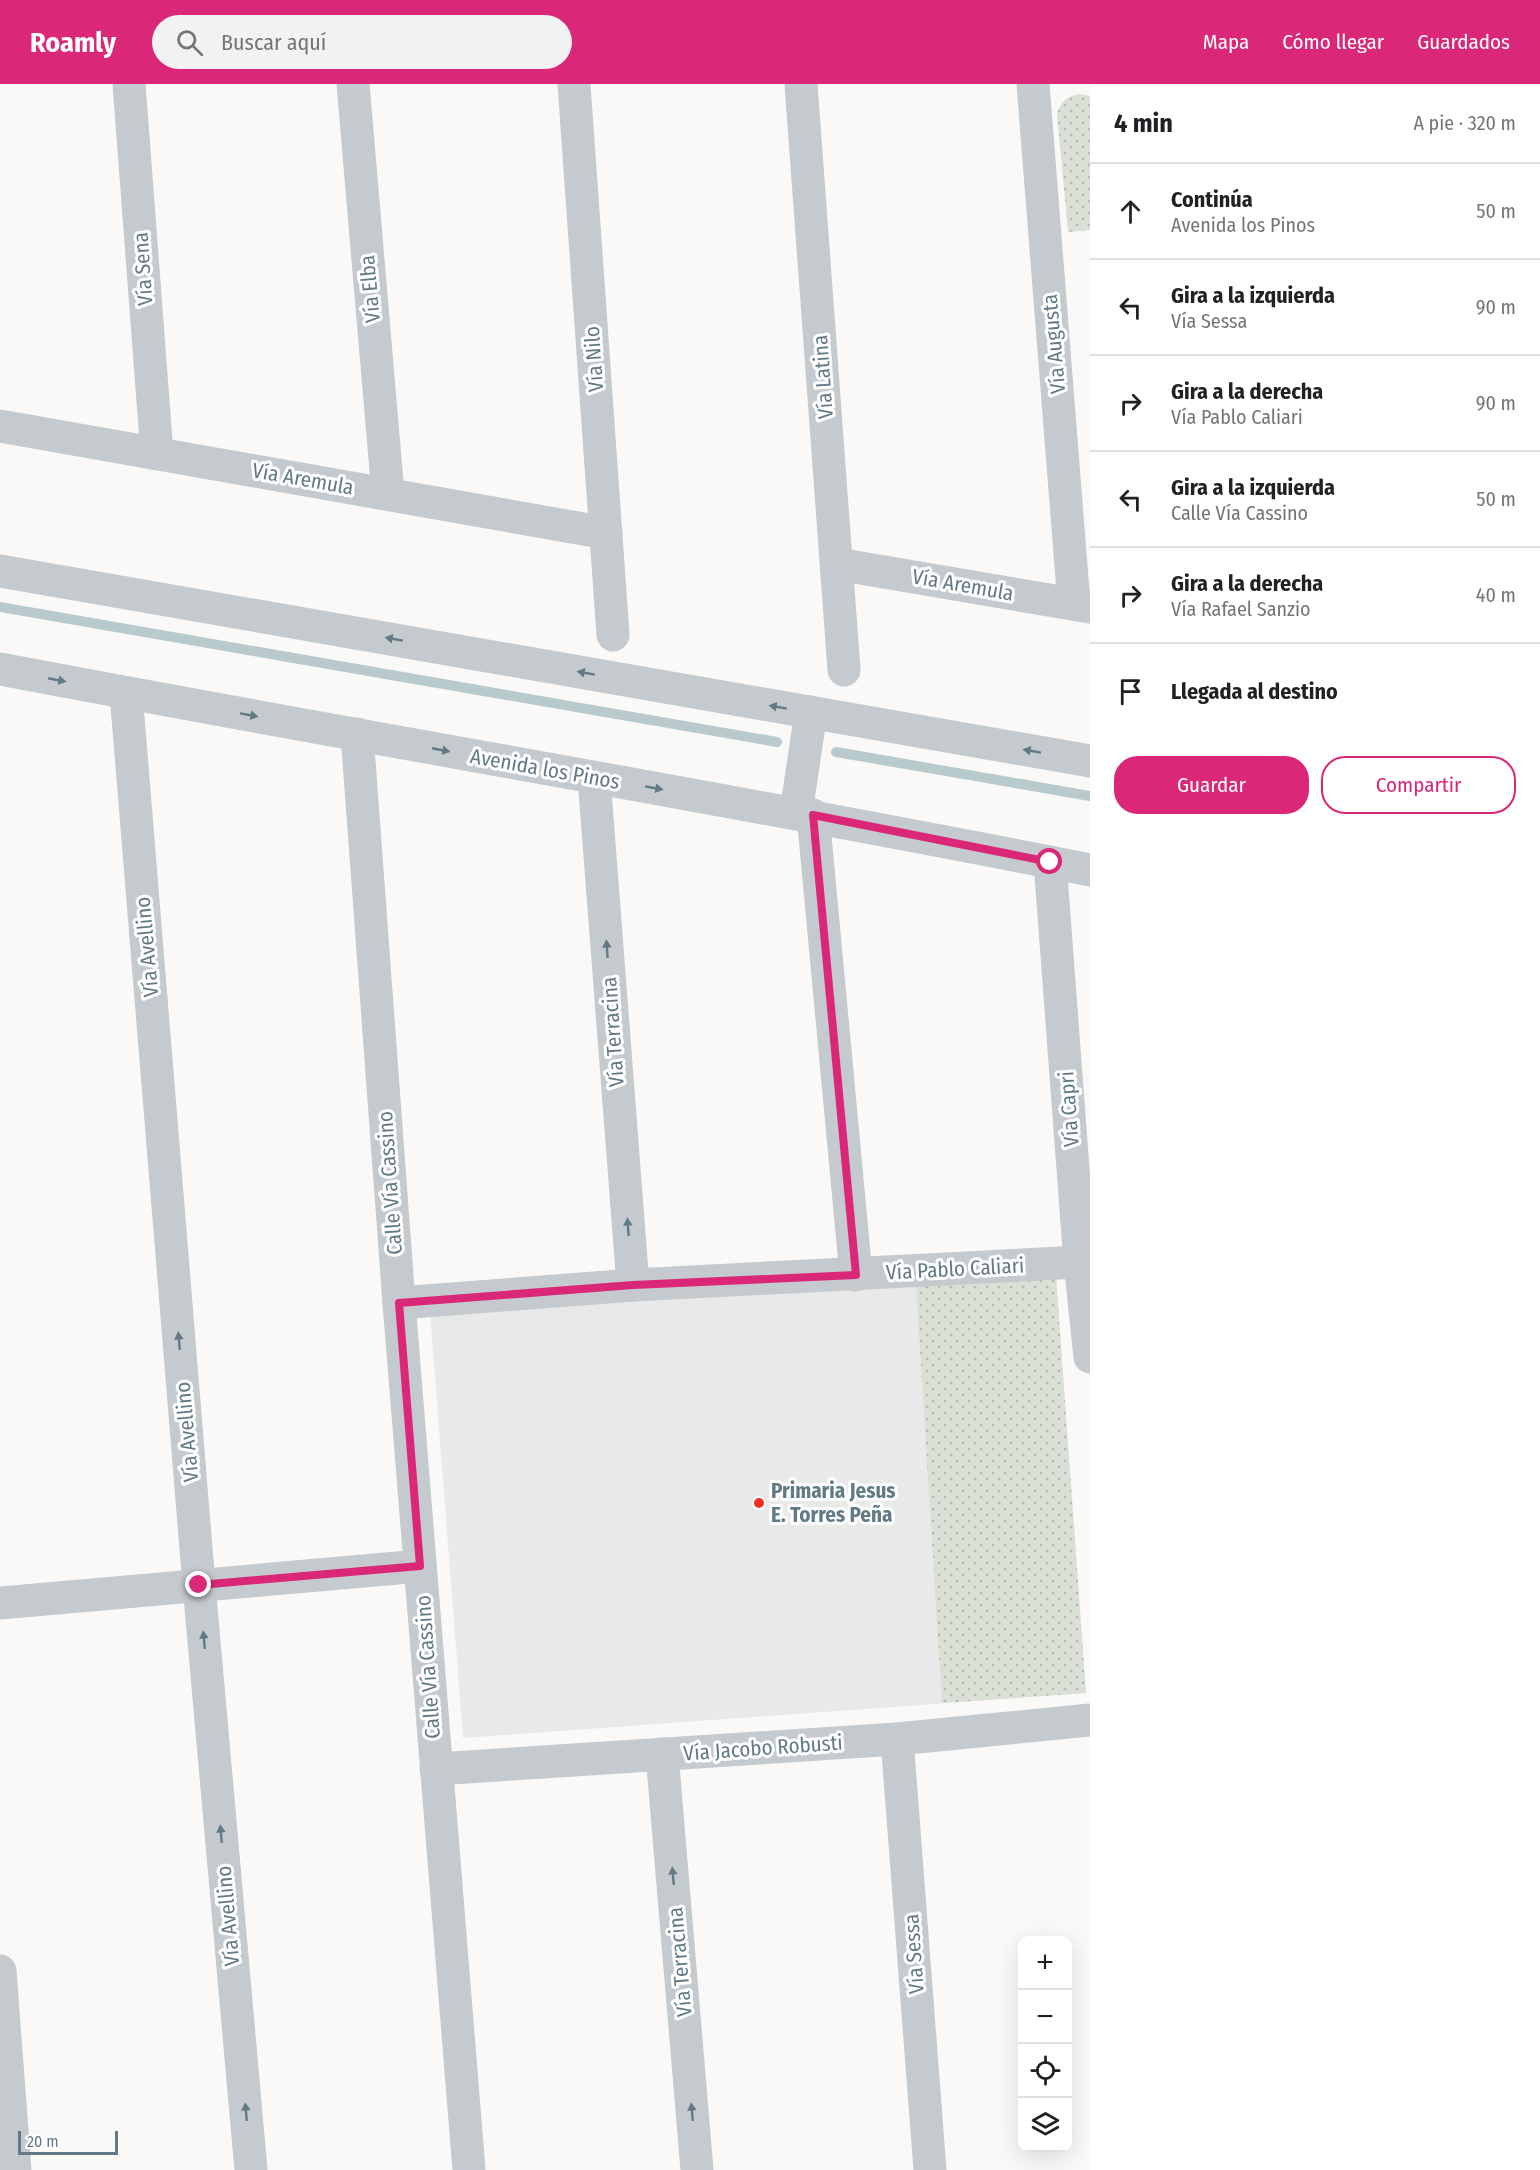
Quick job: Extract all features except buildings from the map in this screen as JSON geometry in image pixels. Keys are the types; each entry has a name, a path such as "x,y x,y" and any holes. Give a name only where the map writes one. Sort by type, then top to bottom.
{"street":[{"name":"Vía Sena","path":"129,84 157,454"},
{"name":"Vía Elba","path":"353,84 388,494"},
{"name":"Vía Nilo","path":"574,84 613,635"},
{"name":"Vía Latina","path":"801,84 844,670"},
{"name":"Vía Augusta","path":"1033,84 1082,606"},
{"name":"Vía Aremula","path":"0,426 606,533"},
{"name":"Vía Aremula","path":"837,564 1082,606"},
{"path":"0,571 1090,761"},
{"name":"Avenida los Pinos","path":"0,669 594,778 805,814 1090,870"},
{"name":"Vía Avellino","path":"126,693 199,1585 251,2170"},
{"path":"811,712 805,814 856,1275"},
{"name":"Calle Vía Cassino","path":"357,734 435,1769 469,2170"},
{"name":"Vía Terracina","path":"594,778 633,1285"},
{"name":"Vía Capri","path":"1050,862 1080,1262 1090,1357"},
{"name":"Vía Pablo Caliari","path":"399,1303 633,1285 1080,1262"},
{"path":"0,1603 420,1566"},
{"name":"Vía Jacobo Robusti","path":"435,1769 897,1739 1090,1720"},
{"name":"Vía Sessa","path":"897,1739 930,2170"},
{"name":"Vía Terracina","path":"662,1754 697,2170"},
{"path":"0,1971 15,2170"}],"shaded area":[{"path":"1080,94 1090,96 1090,230 1068,232 1057,114 1065,100"},
{"name":"Primaria Jesus E. Torres Peña","path":"1056,1277 1086,1693 463,1738 430,1312"},
{"path":"1056,1277 1086,1693 942,1703 916,1285"}],"waterway":[{"path":"0,607 777,742"},
{"path":"836,752 1090,796"}],"place":[{"name":"Primaria Jesus E. Torres Peña","path":"759,1503"}],"route":[{"path":"199,1585 420,1566 399,1303 633,1285 856,1275 813,815 1050,862"}]}
